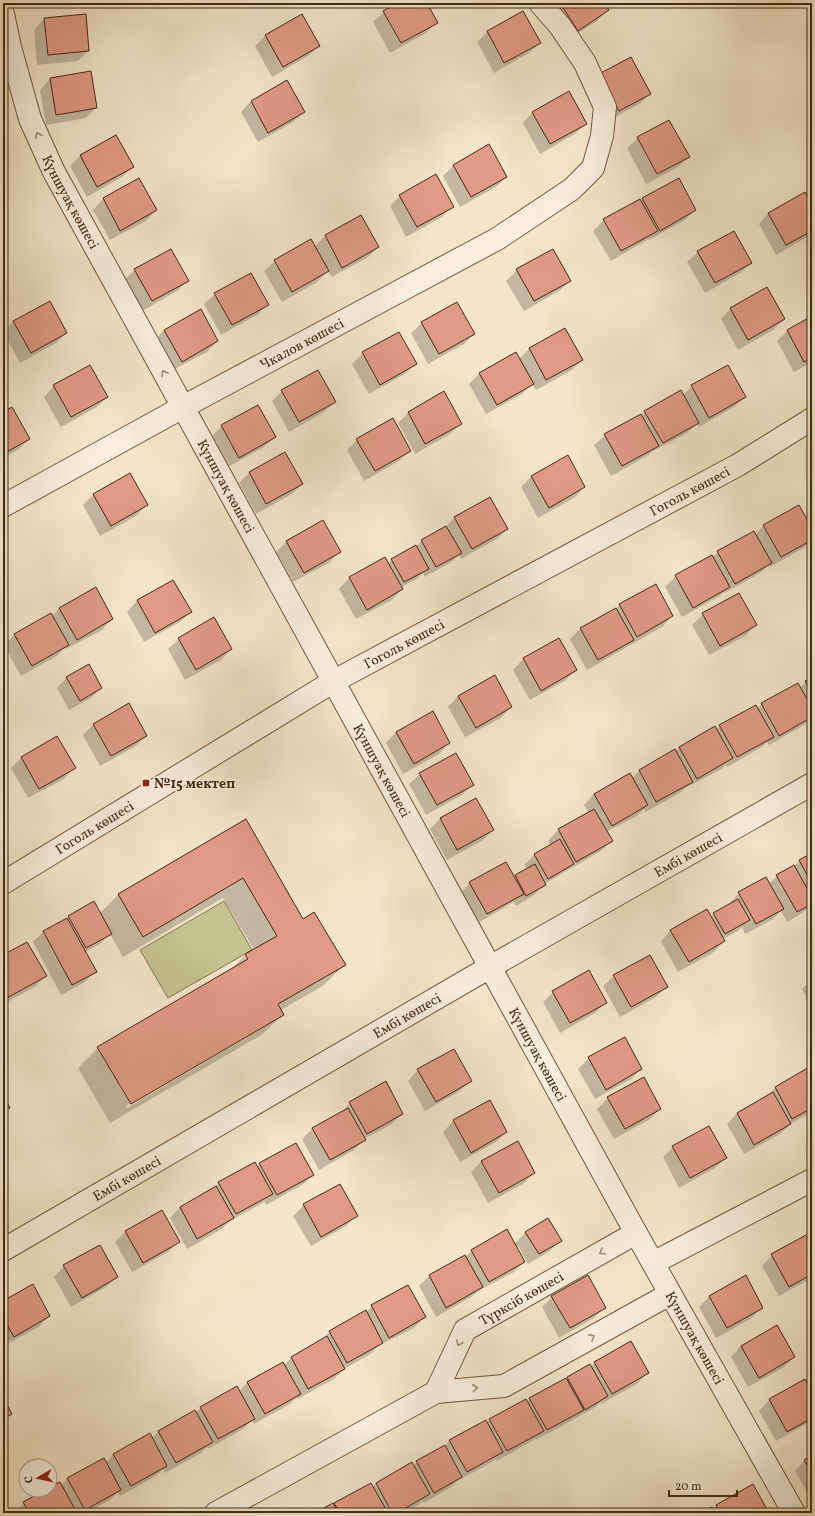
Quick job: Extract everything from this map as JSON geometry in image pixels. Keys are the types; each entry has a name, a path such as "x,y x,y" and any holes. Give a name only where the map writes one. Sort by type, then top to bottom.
{"street":[{"name":"Чкалов көшесі","path":"3,506 497,239 572,188 592,168 602,136 605,107 585,63 560,26 540,3"},
{"name":"Күншуақ көшесі","path":"3,14 10,47 30,119 54,172 636,1233 794,1513"},
{"name":"Гоголь көшесі","path":"3,882 334,681 738,465 812,419"},
{"name":"Ембі көшесі","path":"3,1250 490,967 812,784"},
{"path":"653,1263 812,1180"},
{"name":"Түрксіб көшесі","path":"436,1392 465,1330 636,1233"},
{"path":"216,1513 436,1392 504,1386 670,1294"}],"shaded area":[{"path":"224,901 252,950 168,998 140,950"}],"building":[{"path":"397,3 427,3 438,23 401,43 383,11"},
{"path":"560,3 604,3 609,10 578,31"},
{"path":"523,11 541,43 504,63 487,31"},
{"path":"86,14 89,51 48,55 44,18"},
{"path":"302,14 320,46 283,67 265,35"},
{"path":"631,57 651,94 619,111 599,74"},
{"path":"91,71 97,108 56,115 50,78"},
{"path":"287,80 305,112 268,133 251,101"},
{"path":"569,91 587,124 550,144 532,112"},
{"path":"669,120 690,157 657,174 637,137"},
{"path":"116,135 134,167 97,187 80,155"},
{"path":"489,144 507,177 471,197 453,165"},
{"path":"436,174 454,207 417,227 399,195"},
{"path":"139,178 157,210 120,231 103,198"},
{"path":"679,178 696,210 660,231 642,198"},
{"path":"805,192 812,205 812,231 786,245 768,213"},
{"path":"640,199 658,231 621,251 603,219"},
{"path":"361,215 379,247 342,268 325,235"},
{"path":"734,231 752,263 715,283 697,251"},
{"path":"311,239 329,271 292,292 274,260"},
{"path":"171,249 189,281 152,301 134,269"},
{"path":"553,249 571,281 534,301 516,269"},
{"path":"251,273 269,305 232,325 214,293"},
{"path":"767,287 785,319 748,340 730,308"},
{"path":"50,301 67,333 31,353 13,321"},
{"path":"457,302 475,334 439,354 421,322"},
{"path":"201,309 218,341 182,362 164,330"},
{"path":"812,316 812,358 804,362 787,330"},
{"path":"565,328 583,360 546,380 529,348"},
{"path":"399,332 417,364 380,385 362,352"},
{"path":"516,352 534,384 497,405 479,373"},
{"path":"90,365 108,397 71,417 53,385"},
{"path":"728,365 746,397 709,418 691,385"},
{"path":"318,370 336,402 299,422 281,390"},
{"path":"681,390 699,423 663,443 644,411"},
{"path":"444,391 462,424 425,444 408,412"},
{"path":"258,405 276,437 239,458 221,425"},
{"path":"12,407 30,439 3,454 3,412"},
{"path":"641,414 659,446 622,466 604,434"},
{"path":"393,418 411,451 375,471 356,439"},
{"path":"285,452 303,484 266,504 249,472"},
{"path":"568,455 585,487 549,508 531,476"},
{"path":"130,473 148,505 111,526 93,494"},
{"path":"490,497 508,529 472,549 454,517"},
{"path":"799,505 812,528 812,540 781,557 763,525"},
{"path":"323,520 341,552 304,573 286,541"},
{"path":"446,526 462,553 436,567 421,540"},
{"path":"754,531 772,563 735,584 717,551"},
{"path":"416,545 429,569 404,582 391,559"},
{"path":"712,555 730,587 693,608 675,575"},
{"path":"385,557 403,589 367,610 349,577"},
{"path":"173,580 192,612 155,633 137,600"},
{"path":"656,584 673,616 637,637 619,604"},
{"path":"96,587 113,619 77,640 59,608"},
{"path":"739,593 757,625 720,646 702,613"},
{"path":"616,608 634,640 598,660 580,628"},
{"path":"51,613 69,645 32,666 14,634"},
{"path":"214,617 232,649 196,670 178,638"},
{"path":"559,638 577,670 541,691 523,658"},
{"path":"89,664 102,688 80,701 66,677"},
{"path":"495,675 512,707 476,728 458,696"},
{"path":"812,677 812,694 805,681"},
{"path":"798,683 812,708 812,717 779,736 761,703"},
{"path":"129,703 147,736 111,756 93,724"},
{"path":"756,705 774,737 737,757 719,725"},
{"path":"433,711 450,743 414,764 396,732"},
{"path":"715,726 733,758 697,779 679,747"},
{"path":"57,736 76,768 39,789 21,757"},
{"path":"675,749 693,782 656,802 639,770"},
{"path":"456,753 474,785 437,805 419,773"},
{"path":"630,773 648,805 612,826 594,794"},
{"path":"476,798 494,830 457,850 440,818"},
{"path":"594,809 613,841 576,862 558,829"},
{"path":"246,819 303,919 314,912 346,965 278,1004 284,1015 131,1104 97,1047 248,959 245,954 277,936 243,878 143,937 118,894"},
{"path":"560,839 574,864 548,879 534,854"},
{"path":"812,853 812,884 799,860"},
{"path":"506,862 524,894 487,914 469,882"},
{"path":"535,864 546,885 526,896 515,875"},
{"path":"794,865 812,897 812,904 797,912 776,875"},
{"path":"766,877 784,909 756,924 738,892"},
{"path":"738,899 750,920 725,934 713,913"},
{"path":"94,901 112,934 86,948 68,916"},
{"path":"707,909 725,941 689,962 670,930"},
{"path":"67,918 97,972 72,985 43,931"},
{"path":"27,942 47,976 3,1000 3,955"},
{"path":"650,955 668,987 631,1007 613,975"},
{"path":"589,970 607,1003 570,1023 552,991"},
{"path":"625,1037 642,1069 606,1090 588,1057"},
{"path":"454,1049 472,1081 436,1102 417,1069"},
{"path":"811,1066 812,1108 792,1119 775,1087"},
{"path":"644,1077 661,1109 625,1129 607,1097"},
{"path":"386,1081 403,1114 367,1134 349,1102"},
{"path":"773,1092 791,1124 754,1145 737,1113"},
{"path":"3,1095 10,1108 3,1112"},
{"path":"490,1100 507,1132 471,1153 453,1120"},
{"path":"348,1108 366,1140 330,1160 312,1128"},
{"path":"709,1126 727,1158 690,1178 672,1146"},
{"path":"518,1141 535,1173 499,1193 481,1161"},
{"path":"296,1143 314,1175 277,1195 259,1163"},
{"path":"255,1162 273,1194 236,1214 218,1182"},
{"path":"340,1184 358,1216 321,1237 303,1204"},
{"path":"216,1186 234,1218 197,1239 180,1207"},
{"path":"162,1210 180,1242 143,1263 125,1231"},
{"path":"548,1218 562,1241 539,1254 525,1232"},
{"path":"507,1229 525,1262 489,1282 471,1250"},
{"path":"808,1234 812,1241 812,1274 789,1287 771,1254"},
{"path":"100,1245 118,1277 82,1298 63,1265"},
{"path":"465,1255 483,1287 446,1308 429,1275"},
{"path":"588,1275 606,1308 570,1328 551,1296"},
{"path":"746,1275 763,1308 727,1328 709,1296"},
{"path":"33,1284 50,1316 14,1337 3,1318 3,1301"},
{"path":"408,1285 426,1317 389,1338 371,1305"},
{"path":"366,1310 383,1343 347,1363 329,1331"},
{"path":"777,1325 795,1357 759,1378 741,1346"},
{"path":"327,1336 345,1369 308,1389 291,1357"},
{"path":"631,1341 649,1373 612,1394 594,1362"},
{"path":"283,1362 301,1394 265,1414 247,1382"},
{"path":"590,1364 608,1396 585,1410 567,1377"},
{"path":"566,1378 584,1410 547,1430 529,1398"},
{"path":"805,1379 812,1391 812,1418 787,1432 769,1399"},
{"path":"237,1386 255,1419 218,1439 200,1407"},
{"path":"3,1397 12,1414 3,1419"},
{"path":"526,1399 544,1431 507,1451 489,1419"},
{"path":"195,1410 213,1442 176,1463 158,1431"},
{"path":"486,1420 503,1452 467,1472 449,1440"},
{"path":"150,1433 167,1466 131,1486 113,1454"},
{"path":"445,1445 462,1477 434,1493 416,1461"},
{"path":"812,1455 812,1473 804,1460"},
{"path":"104,1458 121,1490 85,1510 67,1478"},
{"path":"412,1462 430,1494 397,1513 392,1513 376,1483"},
{"path":"60,1482 77,1513 29,1513 23,1502 30,1498 58,1498 58,1483"},
{"path":"371,1483 388,1513 340,1513 334,1503"},
{"path":"753,1484 769,1513 721,1513 716,1505"},
{"path":"333,1503 338,1513 315,1513"},
{"path":"712,1507 715,1513 701,1513"}],"place":[{"name":"№15 мектеп","path":"146,783"}]}
